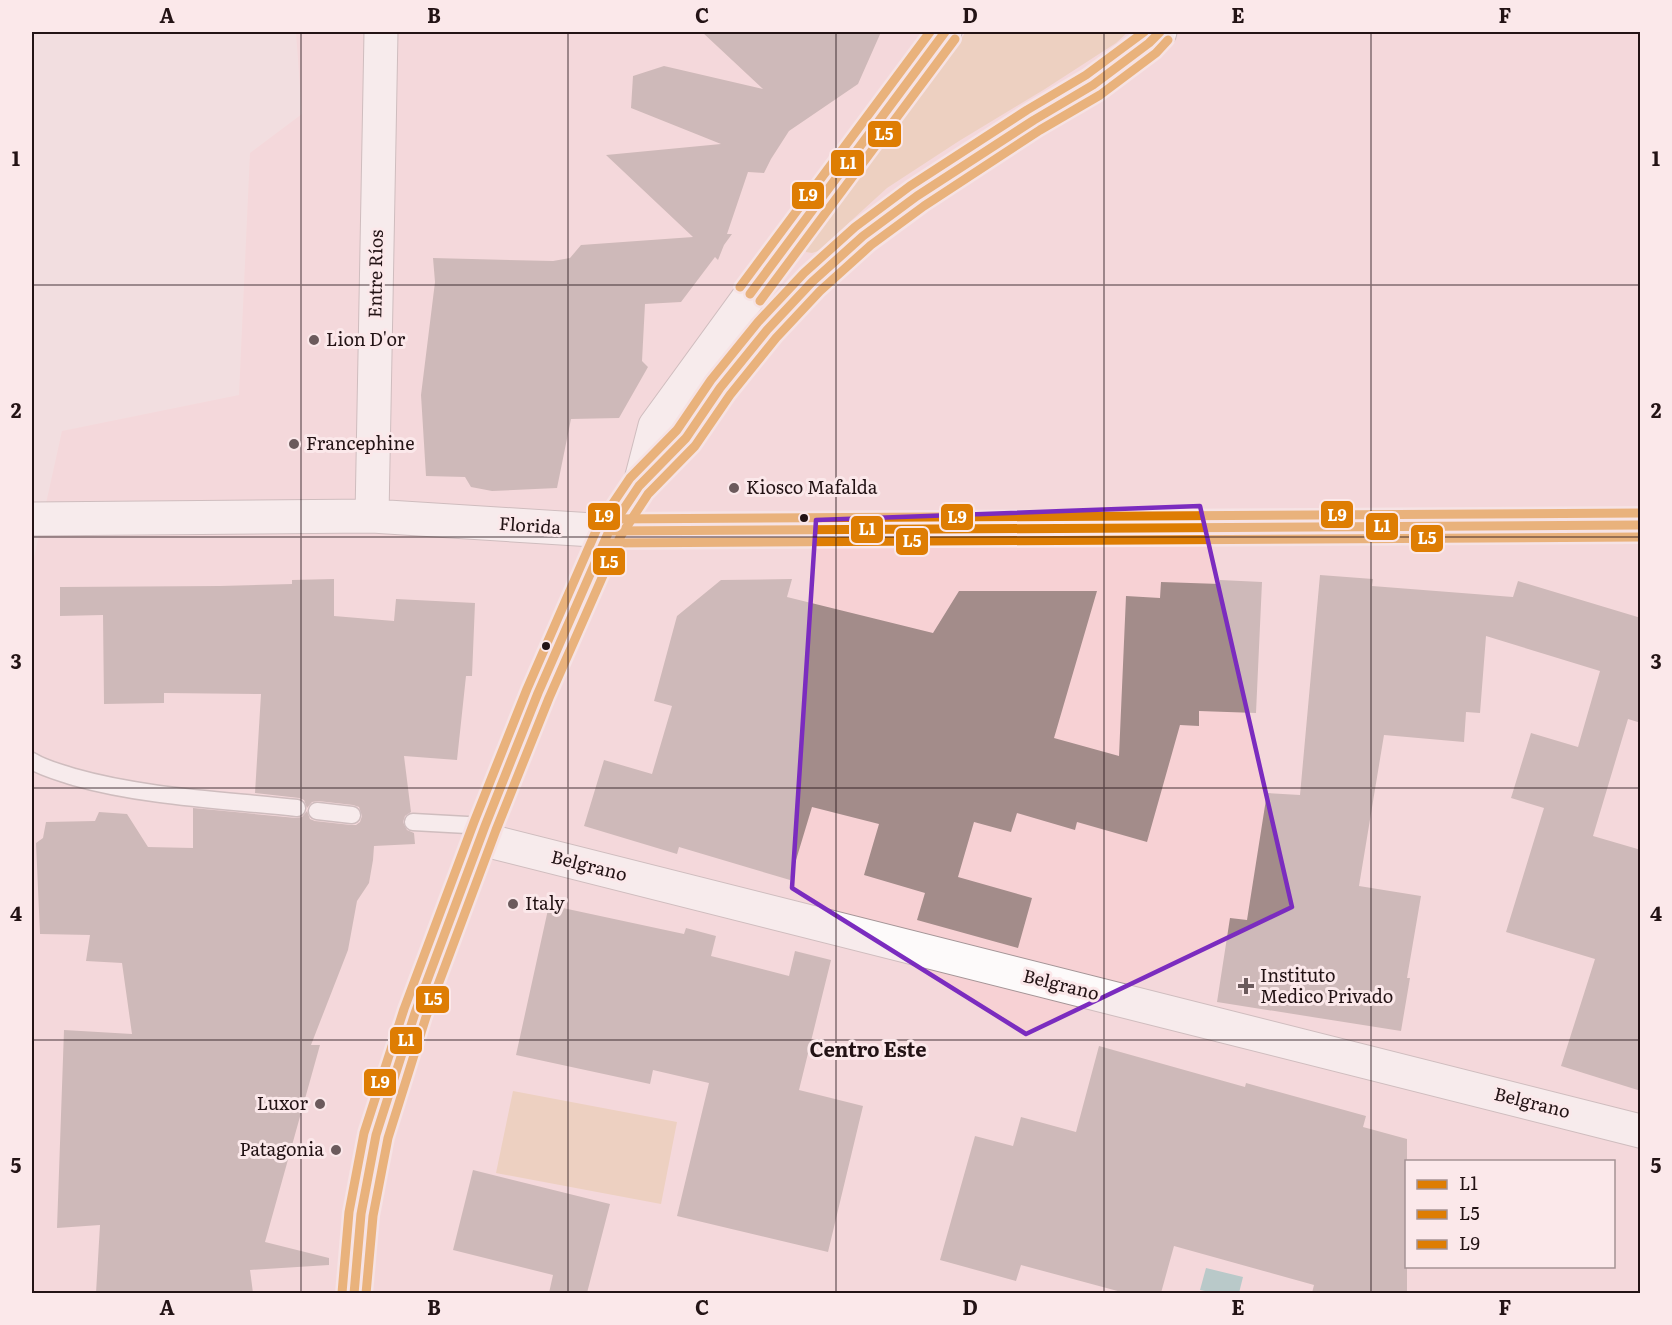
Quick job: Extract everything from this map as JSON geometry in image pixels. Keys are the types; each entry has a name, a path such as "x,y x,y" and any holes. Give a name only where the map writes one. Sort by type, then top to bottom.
{"street":[{"name":"Entre Ríos","path":"372,516 381,32"},
{"path":"639,486 655,426 945,32"},
{"path":"354,1293 361,1214 376,1135 415,1013 538,693 609,531 639,486 686,438 720,388 767,330 812,282 862,236 974,158 1093,85 1149,44 1160,32"},
{"name":"Florida","path":"32,519 372,516 609,531 1641,525"},
{"name":"Belgrano","path":"483,832 1641,1131"}],"lane":[{"path":"32,761 42,767 92,782 140,791 297,808"},
{"path":"317,811 352,815"},
{"path":"412,822 483,832"}],"highlighted area":[{"path":"1200,506 1292,907 1026,1034 792,888 816,520"}],"shaded area":[{"path":"296,32 1640,32 1640,1293 32,1294 32,567 62,431 239,395 250,153 302,114"},
{"path":"966,32 1128,32 1116,43 1045,89 887,188 818,251 806,252 805,246 808,241"},
{"path":"513,1091 677,1122 661,1204 496,1173"}],"water":[{"path":"1206,1268 1243,1277 1239,1293 1215,1293 1200,1290"}],"building":[{"path":"702,32 881,32 858,84 789,131 764,173 748,172 727,234 732,234 724,245 718,260 715,257 681,302 645,304 642,361 648,367 619,418 571,419 557,488 492,491 471,487 465,477 426,476 421,395 435,282 433,258 553,261 570,258 581,245 693,237 606,155 721,144 631,108 633,76 664,66 763,89"},
{"path":"1320,575 1373,579 1372,586 1513,597 1518,581 1641,618 1641,723 1628,719 1593,836 1641,850 1641,1091 1561,1066 1595,959 1506,932 1544,808 1511,798 1531,733 1578,747 1600,671 1486,636 1480,713 1466,712 1464,742 1384,735 1359,886 1421,896 1407,978 1410,978 1401,1031 1217,1002 1230,918 1247,920 1267,793 1300,795"},
{"path":"334,579 334,616 394,621 396,599 475,603 472,676 466,676 457,760 404,756 411,812 405,816 403,822 407,830 414,833 415,844 374,846 369,883 357,901 348,950 311,1045 320,1045 265,1242 329,1258 329,1265 250,1270 253,1293 96,1293 100,1225 57,1228 64,1030 132,1034 122,963 86,961 90,935 40,934 36,843 43,838 46,822 95,821 99,812 127,814 148,847 193,848 193,808 296,818 302,817 307,811 310,819 315,821 351,825 360,822 362,816 359,807 353,805 318,801 312,802 307,808 304,800 299,798 255,793 261,694 164,693 164,703 104,704 103,615 60,616 60,587 292,584 292,580"},
{"path":"792,579 787,597 933,633 959,591 1097,591 1054,738 1119,756 1126,596 1160,598 1161,582 1220,584 1220,580 1262,582 1256,713 1199,711 1199,726 1180,725 1147,842 1077,822 1075,830 1017,813 1011,832 974,822 958,877 1032,898 1018,948 917,920 925,893 864,875 879,824 812,807 790,880 679,847 677,854 584,826 604,760 652,774 672,706 654,701 677,616 721,580"},
{"path":"549,905 684,934 686,928 716,936 711,956 789,976 795,951 831,960 799,1090 863,1106 828,1252 677,1216 709,1083 653,1070 650,1084 516,1055"},
{"path":"1099,1046 1245,1087 1246,1083 1366,1116 1363,1127 1407,1139 1405,1268 1407,1268 1407,1293 1312,1293 1314,1285 1174,1246 1161,1293 1125,1293 1021,1265 1016,1281 940,1260 975,1136 1013,1146 1021,1117 1076,1132"},
{"path":"473,1170 610,1204 587,1293 549,1293 553,1275 453,1250"}],"transit line":[{"name":"L9","path":"740,287 930,32"},
{"name":"L1","path":"750,294 945,32"},
{"name":"L9","path":"342,1293 349,1212 364,1133 404,1009 527,689 599,524 630,478 677,430 711,380 758,322 804,273 855,227 910,186 1027,110 1086,75 1144,32"},
{"name":"L1","path":"354,1294 361,1214 376,1135 415,1013 538,693 609,531 639,486 686,438 720,388 767,330 812,282 863,236 917,196 1034,120 1093,85 1149,43 1160,32"},
{"name":"L5","path":"760,301 955,39"},
{"name":"L5","path":"366,1294 373,1216 388,1138 426,1017 496,830 549,698 620,537 648,494 695,446 730,395 776,338 820,291 871,245 924,206 1040,130 1100,95 1156,53 1168,40"},
{"name":"L9","path":"609,519 1640,513"},
{"name":"L1","path":"609,531 1640,525"},
{"name":"L5","path":"609,543 1640,537"}],"place":[{"name":"Lion D'or","path":"314,340"},
{"name":"Francephine","path":"294,444"},
{"name":"Kiosco Mafalda","path":"734,488"},
{"name":"Italy","path":"513,904"},
{"name":"Instituto Medico Privado","path":"1246,986"},
{"name":"Luxor","path":"320,1104"},
{"name":"Patagonia","path":"336,1150"}],"district":[{"name":"Centro Este","path":"868,1050"}]}
